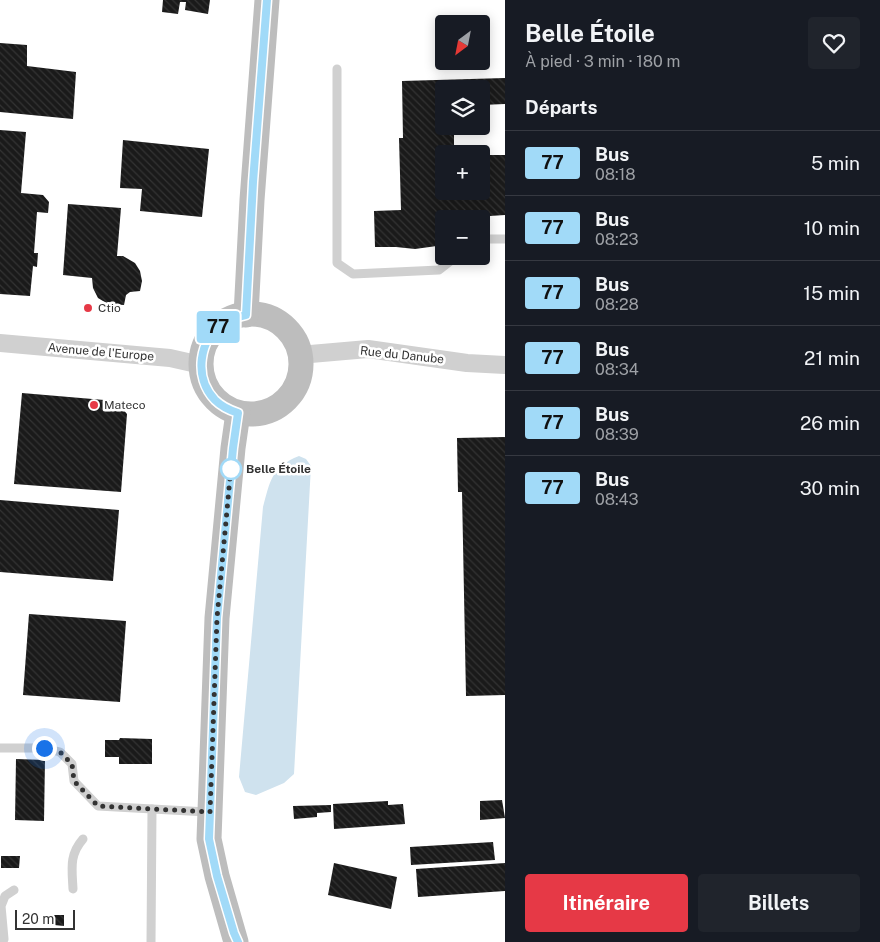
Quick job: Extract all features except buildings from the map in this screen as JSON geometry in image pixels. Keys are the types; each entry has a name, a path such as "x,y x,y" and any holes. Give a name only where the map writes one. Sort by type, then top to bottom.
{"main road":[{"path":"246,315 254,172 267,0"},
{"path":"258,314 272,319 284,327 294,338 299,355 301,368 297,384 288,398 275,408 260,414 238,413 226,408 214,399 205,385 201,365 202,350 211,333 225,320 258,314"},
{"path":"236,939 217,876 209,839 217,618 238,413"}],"street":[{"name":"Avenue de l'Europe","path":"0,342 170,358 201,365"},
{"name":"Rue du Danube","path":"299,355 368,349 467,363 505,365"}],"lane":[{"path":"337,69 337,263 353,274 440,270 446,265"},
{"path":"490,239 505,239"},
{"path":"0,748 44,748 60,752 72,764 74,781 98,806 210,812"},
{"path":"151,942 152,809"},
{"path":"73,889 72,859 76,848 83,840"},
{"path":"2,940 1,906 4,896 14,890"}],"water":[{"path":"299,456 306,459 311,466 294,774 284,783 256,795 245,792 239,777 263,507 270,483 277,470"}],"bus line":[{"name":"77","path":"238,942 217,876 209,839 217,618 238,413 226,408 214,399 205,385 201,365 202,350 211,333 225,320 246,315 253,182 267,0"}],"place":[{"name":"Ctio","path":"88,308"},
{"name":"Mateco","path":"94,405"},
{"name":"Belle Étoile","path":"231,469"}],"route":[{"path":"44,748 60,752 72,764 74,781 98,806 210,812 217,618 231,467 231,469"}]}
